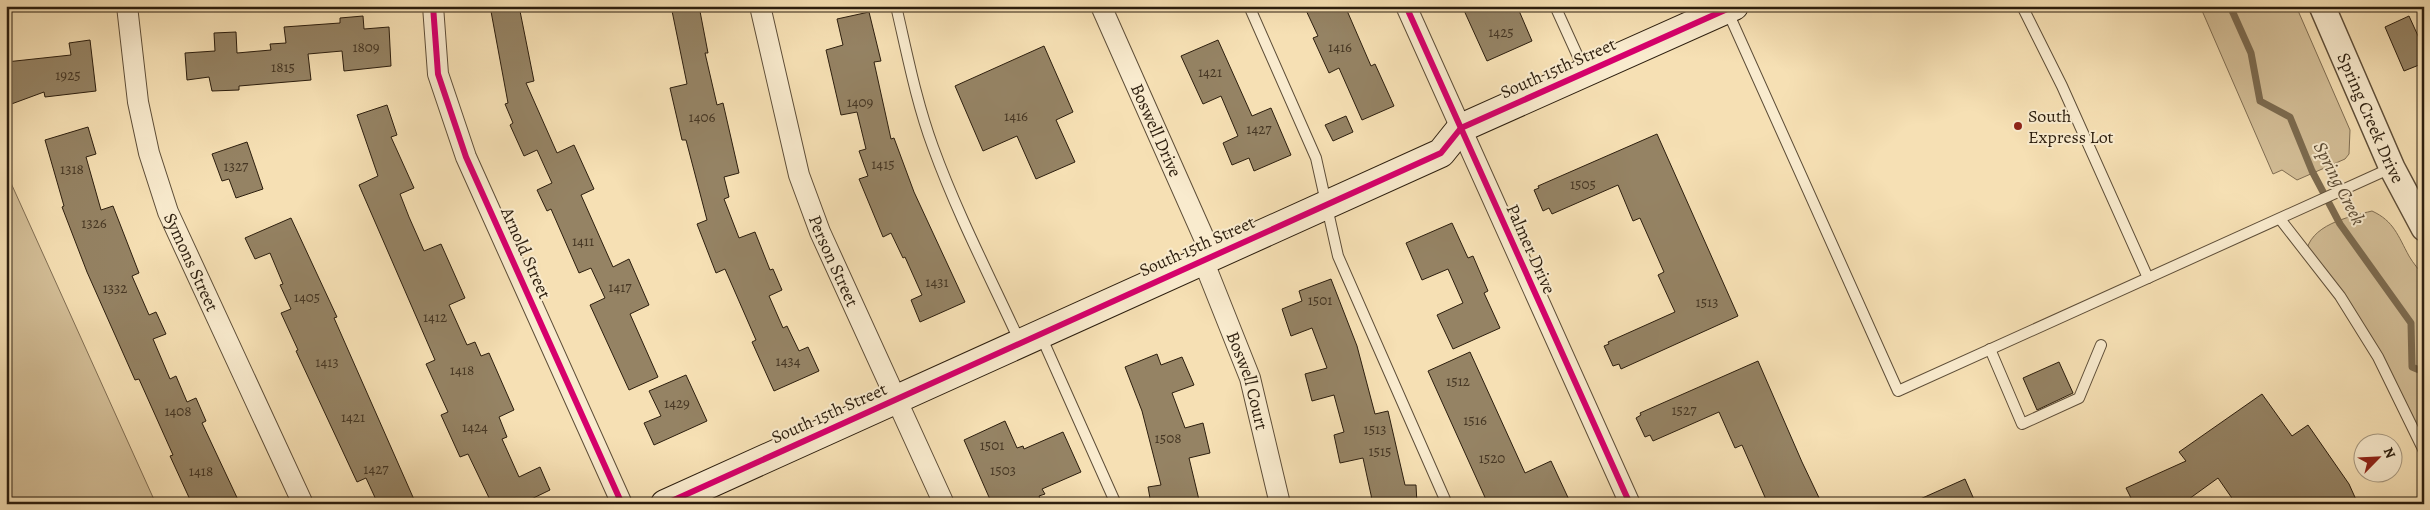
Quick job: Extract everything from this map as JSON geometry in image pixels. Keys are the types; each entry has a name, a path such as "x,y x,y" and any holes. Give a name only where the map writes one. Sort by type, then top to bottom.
{"main road":[{"name":"South 15th Street","path":"666,504 1441,152 1461,128 1722,9"}],"street":[{"name":"Symons Street","path":"127,6 138,102 148,153 168,212 303,504"},
{"name":"Arnold Street","path":"433,6 438,74 466,157 622,504"},
{"name":"Person Street","path":"760,6 799,175 820,232 944,504"},
{"name":"Boswell Drive","path":"1101,6 1207,258"},
{"name":"Palmer Drive","path":"1406,6 1630,504"},
{"name":"Spring Creek Drive","path":"2322,6 2392,168 2424,228"},
{"name":"Boswell Court","path":"1207,258 1250,378 1280,504"}],"lane":[{"path":"896,6 918,100 932,146 954,199 1031,338 1116,504"},
{"path":"1249,6 1316,158 1338,256 1447,504"},
{"path":"1555,6 1585,72"},
{"path":"2022,6 2062,86 2148,278"},
{"path":"1722,9 1898,390 2392,168"},
{"path":"2280,218 2350,312 2378,357 2424,451"},
{"path":"1990,349 2022,424 2079,398 2101,344"}],"shaded area":[{"path":"2200,6 2296,6 2350,130 2349,154 2345,159 2297,180 2282,170 2273,174"},
{"path":"6,172 156,504 6,504"},
{"path":"2372,211 2386,219 2390,224 2411,259 2424,276 2424,459 2369,345 2306,254 2314,236 2322,229 2352,216"}],"building":[{"path":"490,6 519,6 534,81 526,83 557,153 574,145 594,189 581,195 613,267 629,259 649,305 630,314 658,377 629,390 590,305 605,298 591,268 579,273 551,209 547,211 537,190 552,183 537,150 524,156 510,125 513,123 505,104 508,103"},
{"path":"671,6 699,6 708,53 705,53 717,105 723,103 739,173 724,177 729,197 724,199 739,238 755,232 770,270 773,269 782,290 769,296 783,328 787,326 799,351 808,347 819,371 774,391 752,342 756,340 725,269 716,273 697,224 707,220 686,140 682,140 670,88 687,84"},
{"path":"1304,6 1345,6 1371,66 1375,64 1394,106 1362,120 1339,68 1329,73 1313,38 1318,36"},
{"path":"1462,6 1517,6 1532,41 1487,61"},
{"path":"869,12 881,61 874,62 891,139 894,138 914,192 965,302 920,322 911,300 922,295 905,257 903,258 891,233 883,237 859,179 868,176 859,151 866,149 857,112 841,115 826,50 843,45 837,19"},
{"path":"363,16 364,29 389,27 391,66 344,71 342,51 308,54 311,80 239,86 239,90 212,91 209,77 187,80 185,53 215,51 214,33 236,32 237,53 271,50 270,44 286,43 284,27 340,23 340,18"},
{"path":"2409,16 2424,49 2424,63 2404,71 2385,27"},
{"path":"90,40 96,91 45,97 44,92 6,106 6,62 71,55 69,43"},
{"path":"1218,40 1252,116 1271,108 1291,155 1254,171 1249,158 1232,165 1223,143 1238,136 1221,96 1203,104 1181,56"},
{"path":"1044,46 1073,112 1056,120 1075,162 1036,179 1017,136 983,151 955,86"},
{"path":"387,105 397,135 391,137 414,188 400,194 409,217 424,251 441,244 465,298 449,305 467,345 475,342 481,356 489,353 514,410 499,417 507,437 502,439 519,477 540,467 550,490 521,504 492,504 468,454 460,457 441,415 448,412 426,364 435,360 359,185 378,176 357,115"},
{"path":"1346,116 1353,132 1333,141 1325,125"},
{"path":"88,127 96,154 86,157 101,210 113,206 139,273 132,276 149,315 156,312 166,334 153,339 170,379 176,376 187,402 196,398 206,421 202,423 240,504 192,504 170,456 173,455 139,379 135,380 87,272 62,207 64,206 45,140"},
{"path":"1657,134 1738,316 1621,369 1619,364 1613,366 1604,346 1609,344 1608,342 1675,312 1658,275 1664,272 1640,218 1633,221 1618,185 1552,214 1549,208 1543,211 1534,190 1539,188 1538,186"},
{"path":"247,142 263,189 236,198 229,179 222,181 212,154"},
{"path":"291,218 337,317 334,318 416,504 378,504 366,478 357,482 296,351 298,350 281,313 291,309 280,285 283,284 270,253 255,259 245,238"},
{"path":"1452,223 1468,258 1473,256 1488,291 1484,293 1500,328 1453,349 1437,315 1463,303 1448,269 1422,280 1406,243"},
{"path":"1331,279 1357,346 1375,414 1388,411 1405,485 1416,485 1417,504 1373,504 1363,458 1340,463 1334,435 1344,432 1334,395 1312,401 1305,374 1327,368 1312,328 1291,336 1282,309 1302,301 1299,291"},
{"path":"1470,352 1525,473 1551,461 1571,504 1488,504 1428,371"},
{"path":"1157,354 1161,365 1182,357 1194,385 1172,393 1185,428 1203,423 1210,453 1189,458 1200,504 1151,504 1148,487 1161,485 1142,411 1125,367"},
{"path":"1758,361 1822,504 1768,504 1742,445 1735,448 1719,412 1653,441 1650,435 1645,437 1636,418 1641,415 1640,413"},
{"path":"2059,362 2073,393 2037,410 2023,378"},
{"path":"686,375 707,421 654,445 644,423 661,416 649,391"},
{"path":"2262,394 2292,436 2308,425 2349,484 2358,504 2236,504 2218,478 2182,504 2134,504 2126,488 2186,461 2179,452"},
{"path":"1005,421 1017,448 1023,446 1024,449 1063,432 1081,472 1042,489 1045,494 1039,496 1042,504 992,504 964,440"},
{"path":"1965,479 1976,504 1909,504"}],"waterway":[{"name":"Spring Creek","path":"2230,6 2251,53 2260,101 2290,117 2312,171 2340,224 2411,323 2412,367 2424,372"}],"cycle path":[{"path":"433,6 438,74 466,157 622,504"},
{"path":"1406,6 1630,504"},
{"path":"665,504 1441,153 1461,128 1734,6"}],"place":[{"name":"South Express Lot","path":"2018,126"}]}
